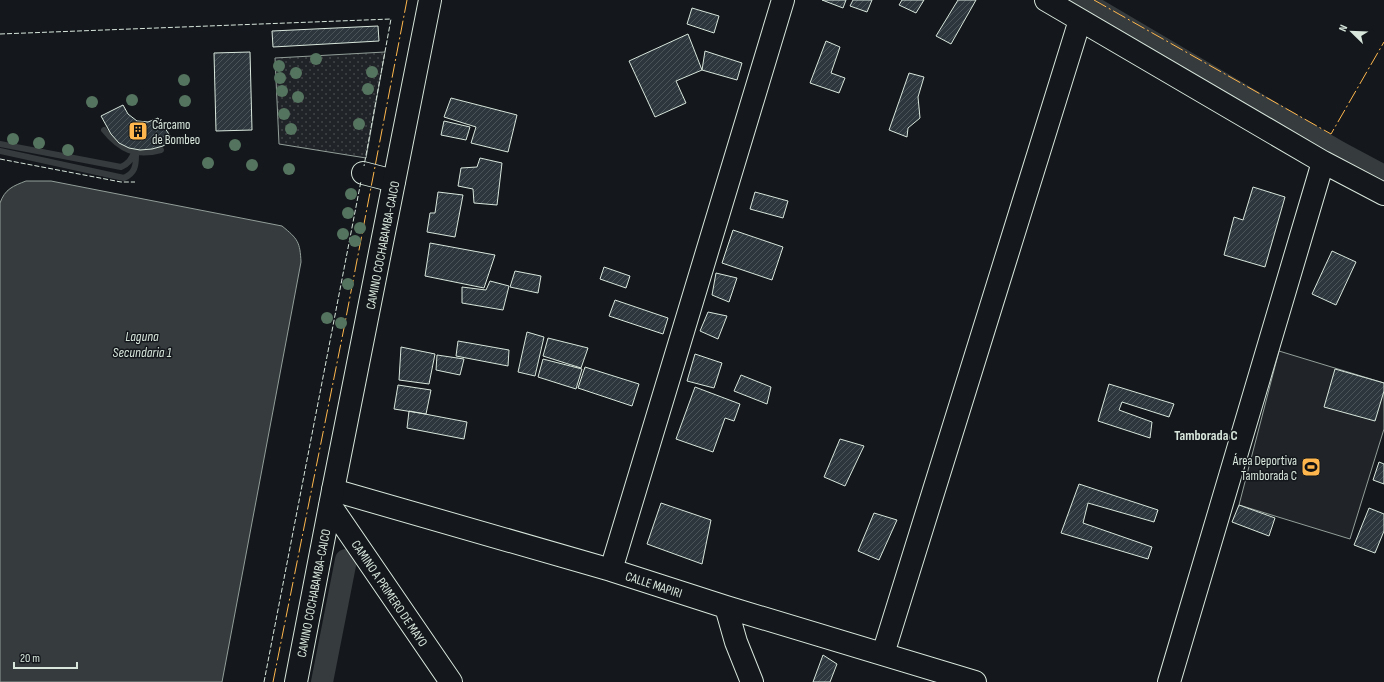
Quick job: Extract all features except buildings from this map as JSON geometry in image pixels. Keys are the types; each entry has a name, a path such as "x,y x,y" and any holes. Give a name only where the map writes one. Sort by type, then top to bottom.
{"street":[{"name":"CAMINO COCHABAMBA-CAICO","path":"296,682 331,497 430,0"},
{"path":"611,570 782,0"},
{"path":"1046,0 1323,162 1384,194"},
{"path":"883,654 1080,20"},
{"path":"1169,682 1323,162"},
{"path":"363,173 394,181"},
{"name":"CALLE MAPIRI","path":"331,497 611,570 726,607 975,682"},
{"name":"CAMINO A PRIMERO DE MAYO","path":"331,497 451,682"},
{"path":"726,607 736,642 752,682"}],"shaded area":[{"path":"385,52 366,158 279,144 275,58"},
{"name":"Área Deportiva Tamborada C","path":"1279,351 1384,383 1384,429 1350,539 1239,505"}],"water":[{"name":"Laguna Secundaria 1","path":"26,181 51,181 282,226 292,234 299,245 301,262 222,682 0,682 0,203 7,191"}],"waterway":[{"path":"1081,0 1339,152 1384,176"},
{"path":"104,130 116,143 129,150 144,153 161,150"},
{"path":"0,144 121,167 126,165 134,152"},
{"path":"0,151 124,178 133,171 136,163 136,155"},
{"path":"322,682 346,560"}],"fence":[{"path":"0,34 391,19 364,166"},
{"path":"0,159 121,182 135,182"},
{"path":"264,682 361,181"}],"power":[{"path":"273,682 344,328 407,0"},
{"path":"1094,0 1331,134 1384,42"}],"place":[{"name":"Cárcamo de Bombeo","path":"138,131"},
{"name":"Área Deportiva Tamborada C","path":"1311,467"}],"district":[{"name":"Tamborada C","path":"1206,435"}]}
